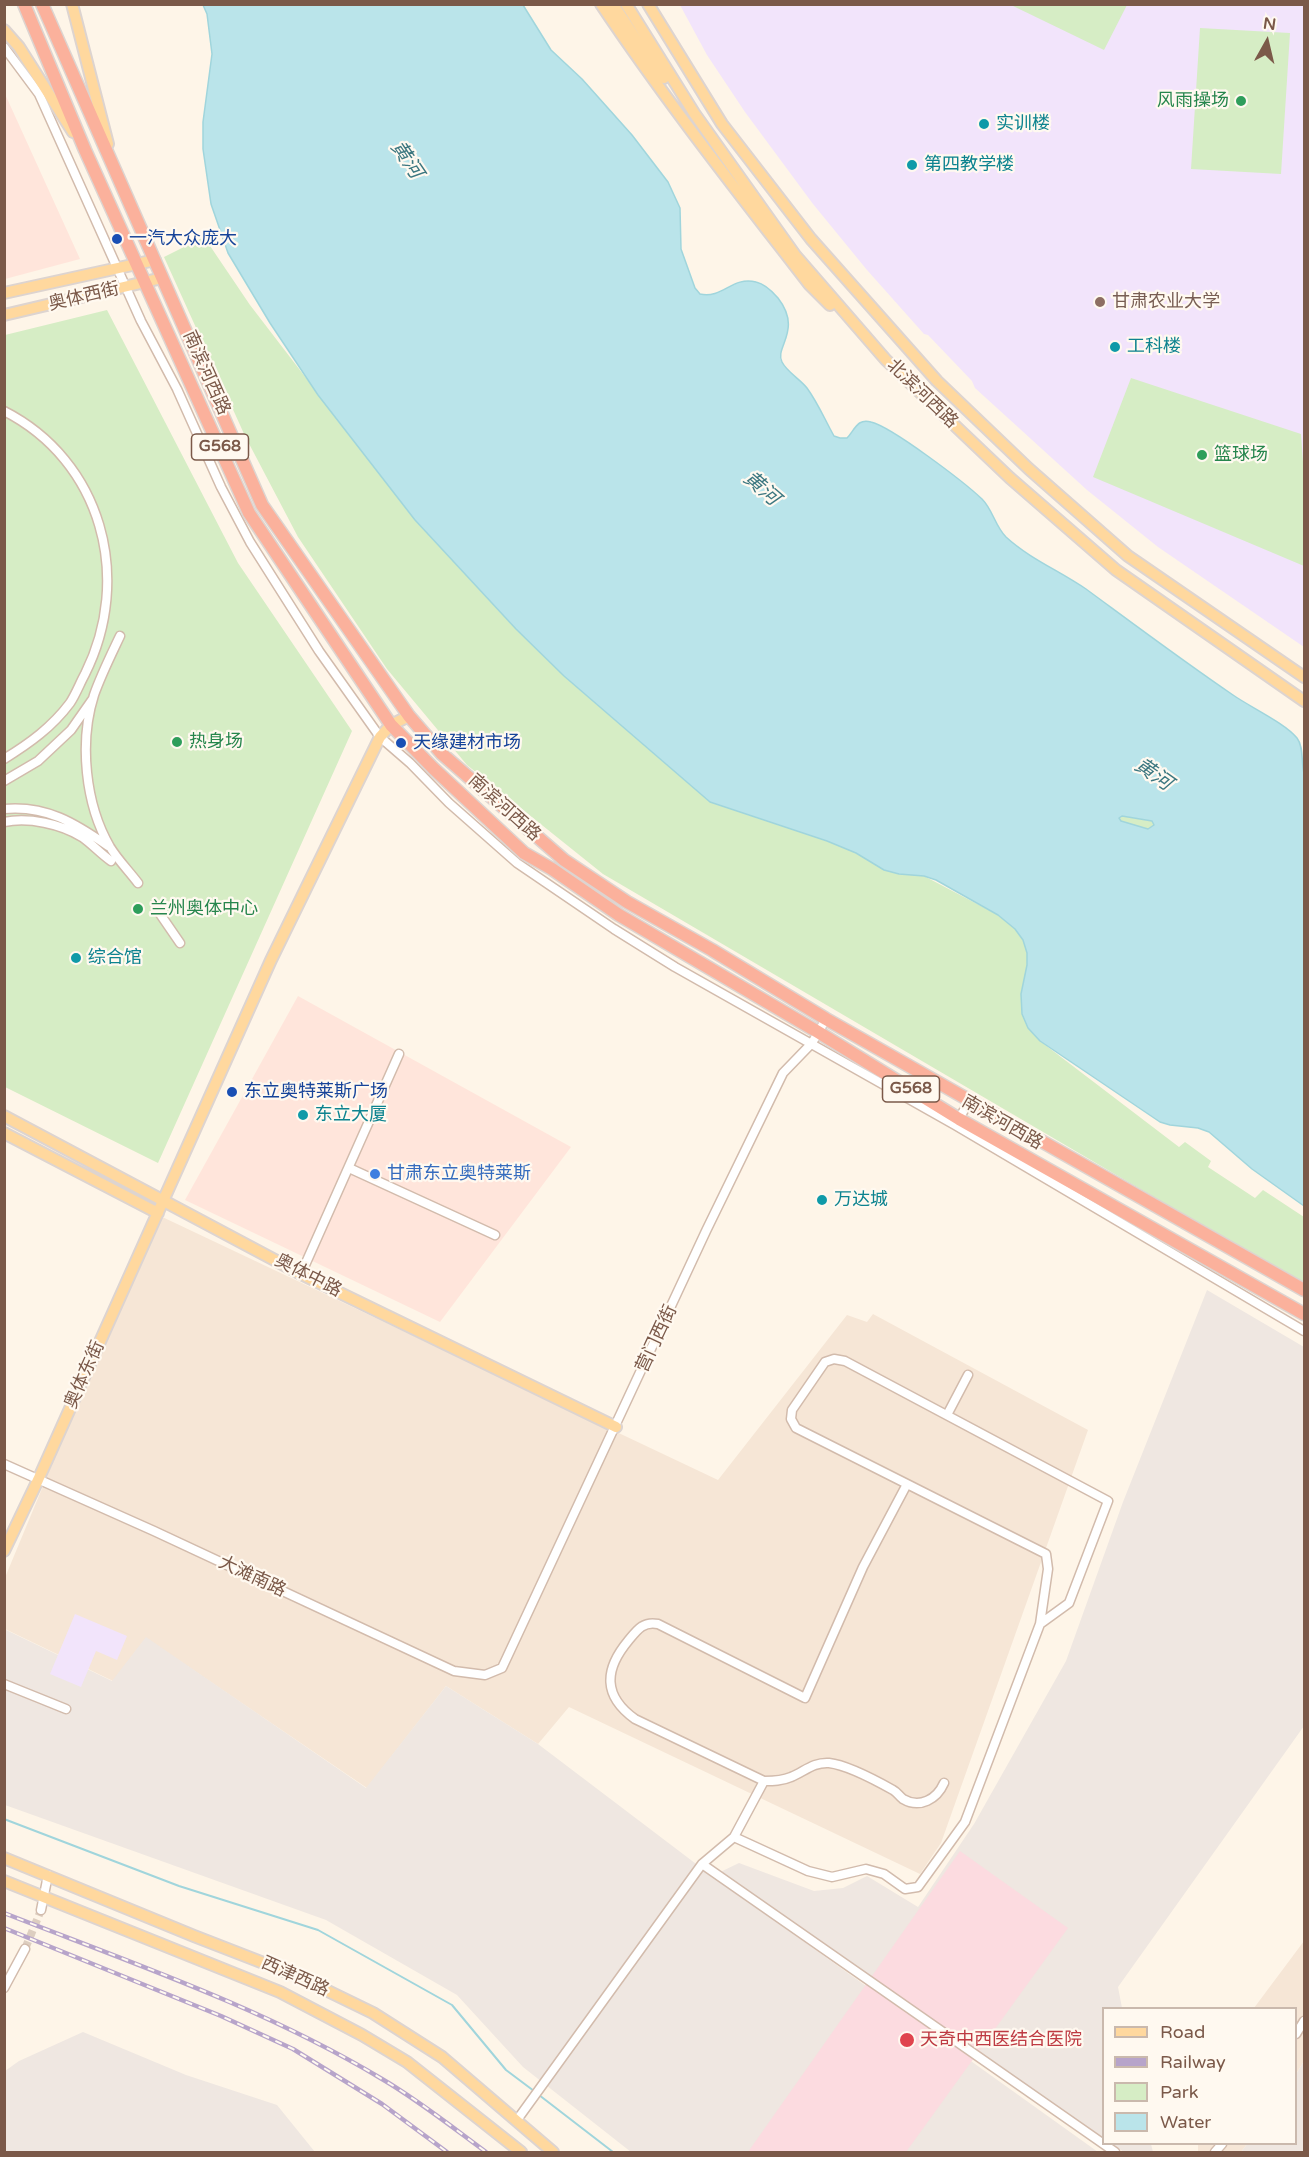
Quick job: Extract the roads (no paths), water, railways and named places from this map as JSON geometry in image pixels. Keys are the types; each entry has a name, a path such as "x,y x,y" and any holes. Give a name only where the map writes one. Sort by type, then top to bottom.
{"highway":[{"name":"南滨河西路","path":"24,4 85,150 249,513 392,725 432,768 524,852 619,915 818,1032 957,1122 1305,1314"},
{"name":"南滨河西路","path":"42,4 262,505 409,716 442,754 564,860 627,902 826,1018 1305,1290"}],"main road":[{"path":"72,4 113,165"},
{"path":"601,4 644,69 809,284 886,360"},
{"path":"613,4 653,65 693,113"},
{"name":"北滨河西路","path":"626,4 693,113 795,255 886,360 1010,478 1116,570 1305,701"},
{"name":"北滨河西路","path":"648,4 717,116 811,239 936,381 1029,470 1128,556 1305,677"},
{"path":"4,30 19,47 85,150"},
{"path":"703,126 717,116"},
{"name":"奥体西街","path":"4,293 155,260"},
{"name":"奥体西街","path":"4,315 162,278"},
{"name":"奥体东街","path":"4,1551 271,960 380,737 392,725 409,716"},
{"name":"奥体中路","path":"4,1116 165,1199 301,1274 616,1427"},
{"path":"4,1133 158,1213"},
{"name":"西津西路","path":"4,1858 297,1976 372,2013 442,2057 553,2152"},
{"name":"西津西路","path":"4,1881 280,1992 362,2035 407,2062 521,2152"}],"street":[{"name":"南滨河西路","path":"4,47 39,94 141,321 177,389 221,487 250,542 319,651 380,737 410,763 449,803 525,869 614,929 812,1043 957,1122 1305,1331"},
{"path":"4,411 52,443 73,471 87,493 100,522 107,565 105,614 96,651 71,702 37,738 4,759"},
{"path":"4,781 38,761 71,730 94,697 120,636"},
{"path":"94,697 87,733 86,760 93,802 100,828 111,848 138,883"},
{"path":"4,809 18,808 47,812 81,827 111,848"},
{"path":"4,822 48,823 81,837 111,861"},
{"path":"158,911 180,943"},
{"name":"营门西街","path":"502,1668 706,1231 783,1073 812,1043 826,1018"},
{"path":"301,1274 399,1054"},
{"path":"957,1122 970,1100"},
{"path":"349,1168 495,1235"},
{"path":"734,1837 808,1871 832,1876 866,1869 884,1874 905,1889 918,1887 965,1822 1040,1624 1048,1569 1046,1554 796,1428 791,1419 792,1410 825,1362 834,1359 845,1361 1108,1501 1069,1602 1040,1624"},
{"path":"946,1415 968,1375"},
{"name":"大滩南路","path":"4,1464 154,1531 454,1671 486,1675 502,1668"},
{"path":"907,1484 863,1567 805,1698 658,1624 641,1626 618,1653 611,1667 610,1683 614,1698 623,1710 635,1719 764,1781 779,1781 793,1777 817,1764 828,1763 840,1765 895,1791 909,1802 918,1803 934,1798 944,1783"},
{"path":"4,1684 66,1709"},
{"path":"517,2121 702,1864 734,1837 764,1781"},
{"path":"702,1864 1102,2143"},
{"path":"41,1910 48,1875"},
{"path":"4,1988 26,1948"}],"water":[{"name":"黄河","path":"203,5 523,5 551,50 582,79 632,135 668,182 680,208 681,249 695,288 700,294 708,295 748,281 762,284 778,298 785,309 788,320 782,362 807,388 834,436 847,438 859,423 866,421 881,426 911,444 945,468 982,499 1002,533 1015,545 1086,589 1240,700 1292,732 1301,746 1304,773 1304,1206 1252,1169 1209,1132 1160,1122 1040,1041 1028,1028 1022,1014 1021,994 1027,965 1027,953 1023,940 1015,929 998,915 936,880 884,870 856,853 827,841 710,802 564,676 516,629 415,520 318,395 270,323 228,253 211,204 203,149 203,122 212,54 207,14","holes":["1122,816 1152,821 1154,825 1148,829 1121,821 1119,818"]}],"waterway":[{"path":"4,1819 179,1886 318,1930 452,2005 506,2070 534,2091"},
{"path":"539,2095 613,2152"}],"tunnel":[{"path":"25,1949 41,1910"}],"railway":[{"path":"4,1913 197,1988 291,2030 395,2087 486,2152"},
{"path":"4,1928 221,2016 293,2049 382,2104 447,2152"}],"place":[{"name":"风雨操场","path":"1241,101"},
{"name":"实训楼","path":"984,124"},
{"name":"第四教学楼","path":"912,165"},
{"name":"一汽大众庞大","path":"117,239"},
{"name":"甘肃农业大学","path":"1100,302"},
{"name":"工科楼","path":"1115,347"},
{"name":"篮球场","path":"1202,455"},
{"name":"热身场","path":"177,742"},
{"name":"天缘建材市场","path":"401,743"},
{"name":"兰州奥体中心","path":"138,909"},
{"name":"综合馆","path":"76,958"},
{"name":"东立奥特莱斯广场","path":"232,1092"},
{"name":"东立大厦","path":"303,1115"},
{"name":"甘肃东立奥特莱斯","path":"375,1174"},
{"name":"万达城","path":"822,1200"},
{"name":"天奇中西医结合医院","path":"907,2040"}]}
